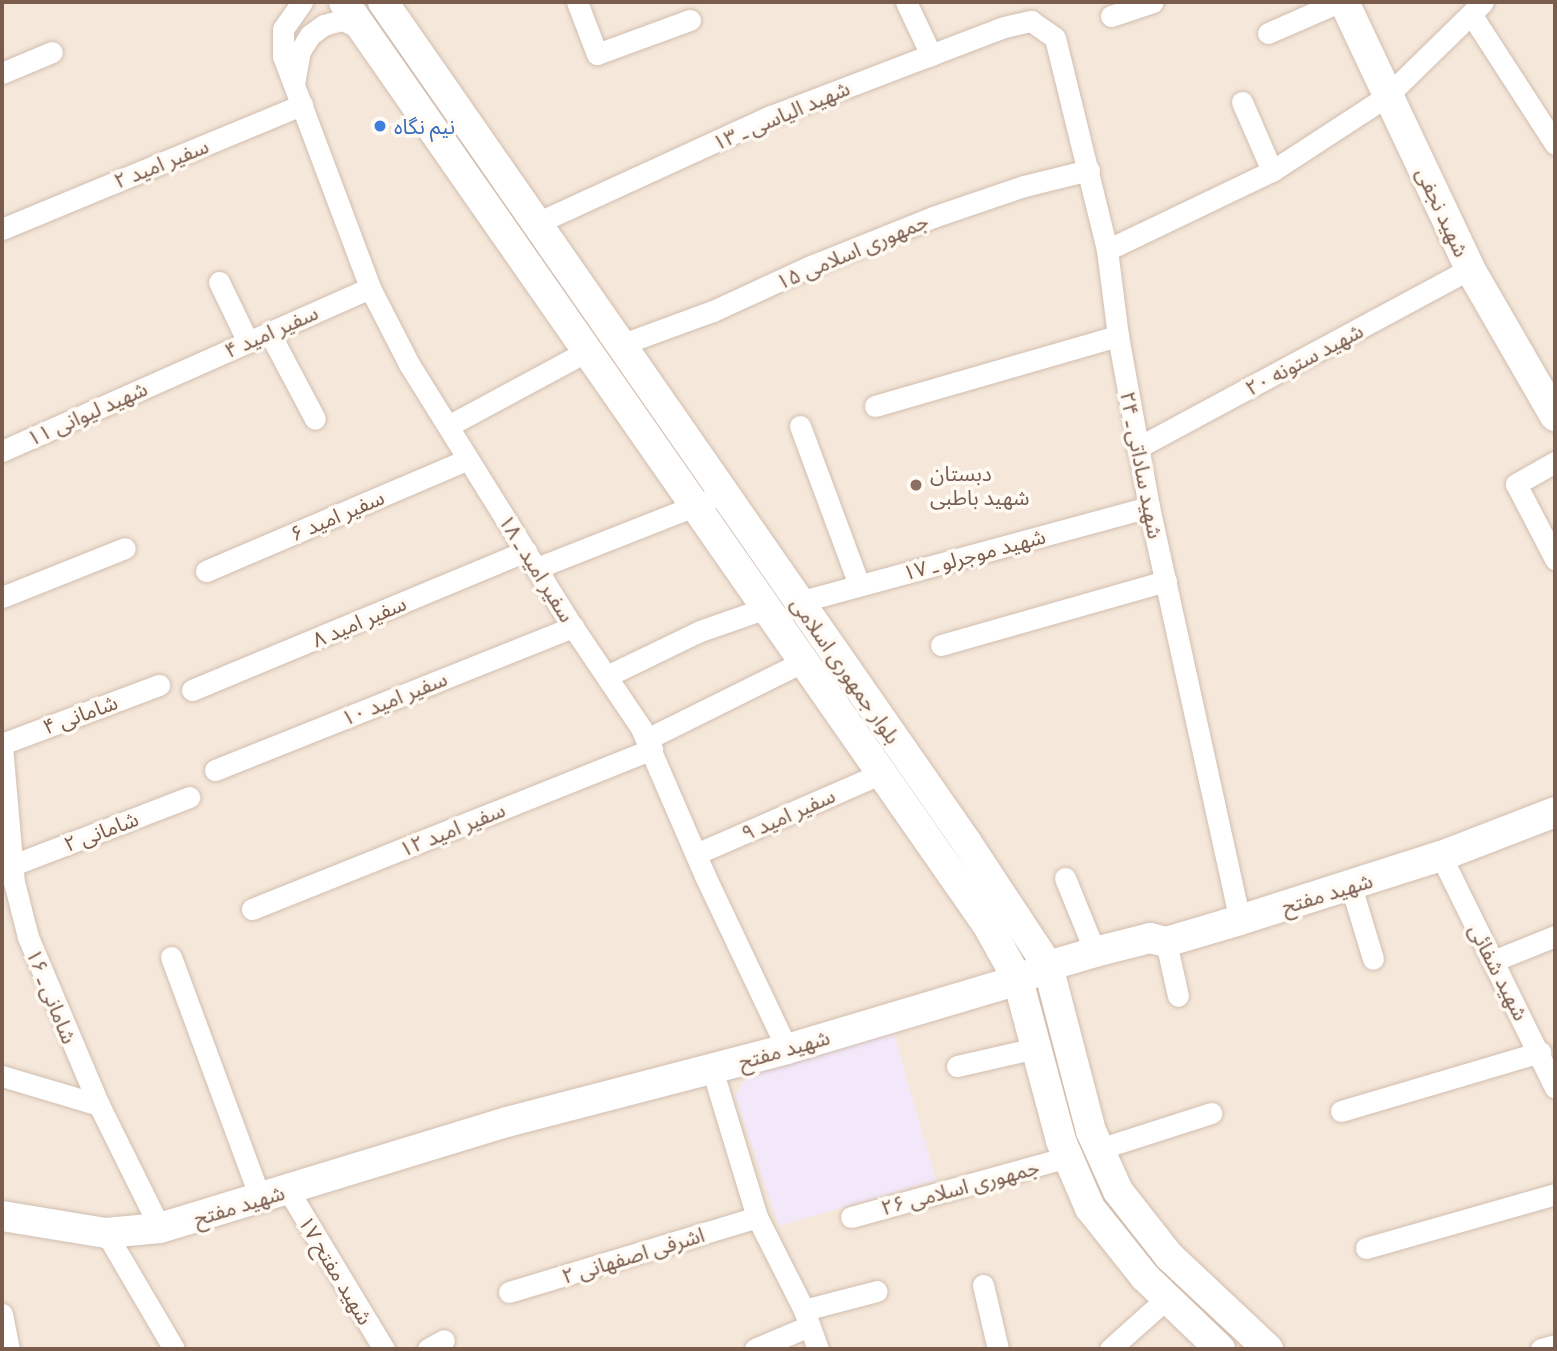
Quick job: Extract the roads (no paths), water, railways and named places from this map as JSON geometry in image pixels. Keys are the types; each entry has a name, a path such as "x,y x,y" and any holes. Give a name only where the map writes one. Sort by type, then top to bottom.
{"main road":[{"name":"بلوار جمهوری اسلامی","path":"344,2 988,926 1018,980 1068,1157 1090,1208 1145,1277 1220,1349"},
{"name":"بلوار جمهوری اسلامی","path":"383,2 799,601 1050,975 1076,1079 1099,1149 1118,1191 1168,1256 1265,1348"},
{"name":"شهید نجفی","path":"1341,2 1470,269 1555,416"},
{"path":"407,95 436,79"},
{"name":"شهید مفتح","path":"2,1216 106,1233 160,1228 507,1122 787,1049 1018,980 1050,975 1095,952 1150,938 1166,942 1240,920 1441,856 1555,812"},
{"path":"1050,975 1152,957 1166,942"}],"street":[{"name":"سفیر امید ـ ۱۸","path":"302,2 282,29 283,56 370,288 409,364 650,744 696,854 787,1049"},
{"path":"577,2 597,54 690,20"},
{"path":"906,2 931,55"},
{"path":"1111,16 1153,2"},
{"path":"1268,33 1341,2"},
{"path":"1107,250 1272,171 1387,96 1477,8 1555,144"},
{"path":"294,84 300,51 310,35 324,25 342,20 363,30"},
{"name":"شهید الیاسی ـ ۱۳","path":"537,223 771,116 1004,27 1031,21"},
{"name":"شهید ساداتی ـ ۲۴","path":"1031,21 1055,38 1107,250 1137,448 1240,920"},
{"path":"2,73 52,52"},
{"path":"1242,102 1272,171"},
{"name":"سفیر امید ۲","path":"11,225 302,105"},
{"name":"جمهوری اسلامی ۱۵","path":"620,345 713,311 811,265 933,217 1024,186 1088,170"},
{"name":"شهید ستونه ۲۰","path":"1137,448 1470,269"},
{"path":"219,282 248,342"},
{"name":"سفیر امید ۴","path":"172,375 370,288"},
{"path":"269,332 315,419"},
{"path":"874,406 1118,336"},
{"path":"448,426 587,351"},
{"name":"شهید لیوانی ۱۱","path":"2,450 172,375"},
{"path":"800,426 859,585"},
{"name":"سفیر امید ۶","path":"206,571 468,459"},
{"path":"1555,462 1516,484 1555,559"},
{"name":"سفیر امید ۸","path":"192,690 531,559 616,538 696,508 723,493"},
{"name":"شهید موجرلو ـ ۱۷","path":"799,601 1149,507"},
{"path":"2,597 125,548"},
{"path":"941,645 1166,581"},
{"path":"607,676 686,637 766,608"},
{"name":"سفیر امید ۱۰","path":"215,770 573,626"},
{"name":"سفیر امید ۱۲","path":"252,909 650,744 725,700 802,662"},
{"name":"شامانی ۴","path":"2,745 159,685"},
{"name":"شامانی ـ ۱۶","path":"2,745 10,878 28,937 99,1105 160,1228"},
{"name":"سفیر امید ۹","path":"696,854 880,774"},
{"name":"شامانی ۲","path":"10,878 189,797"},
{"name":"شهید شفائی","path":"1441,856 1540,1052 1555,1088"},
{"path":"1065,878 1095,952"},
{"path":"1350,886 1373,958"},
{"path":"1493,961 1555,936"},
{"path":"1166,942 1178,996"},
{"path":"171,957 260,1198"},
{"path":"957,1066 1036,1048"},
{"path":"1340,1111 1540,1052"},
{"path":"712,1069 757,1217 807,1318 818,1349"},
{"path":"2,1076 99,1105"},
{"path":"1099,1149 1211,1113"},
{"name":"جمهوری اسلامی ۲۶","path":"852,1217 1068,1157"},
{"name":"شهید مفتح ۱۷","path":"288,1190 384,1349"},
{"path":"1366,1248 1555,1194"},
{"name":"اشرفی اصفهانی ۲","path":"509,1292 757,1217"},
{"path":"106,1233 174,1349"},
{"path":"984,1285 998,1349"},
{"path":"755,1349 807,1318 877,1291"},
{"path":"1110,1349 1167,1298"},
{"path":"2,1314 9,1349"},
{"path":"1541,1349 1555,1345"}],"place":[{"name":"نیم نگاه","path":"380,126"},
{"name":"دبستان شهید باطبی","path":"916,485"}]}
